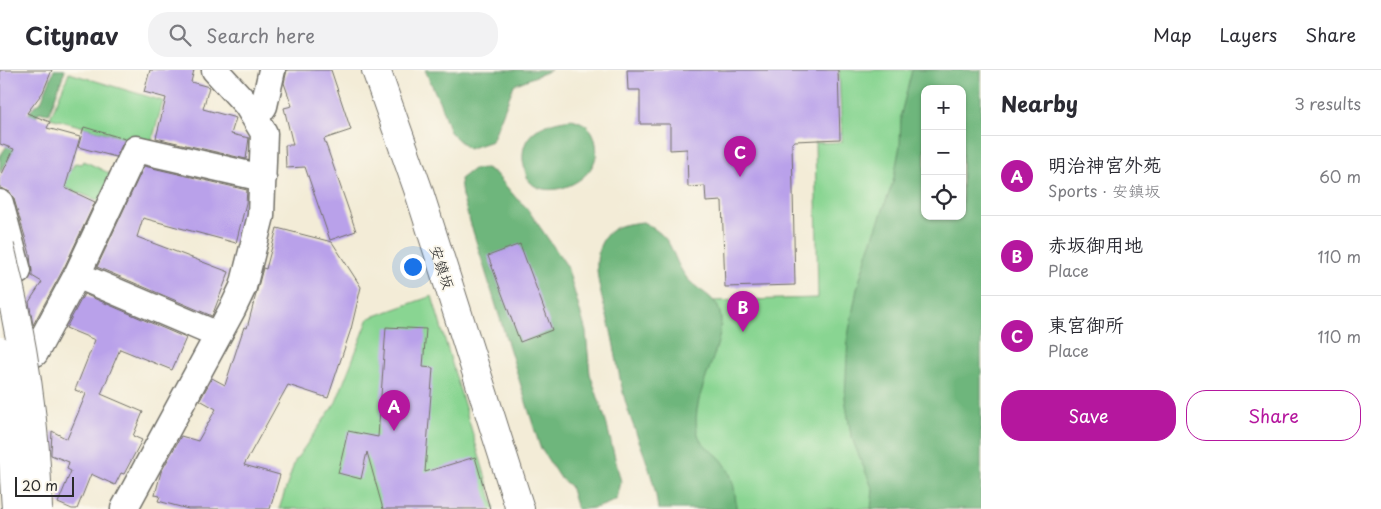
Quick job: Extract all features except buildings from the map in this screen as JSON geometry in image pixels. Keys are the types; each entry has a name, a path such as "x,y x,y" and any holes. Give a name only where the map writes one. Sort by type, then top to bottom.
{"main road":[{"name":"安鎮坂","path":"376,70 418,189 520,509"},
{"path":"0,247 19,330 30,396 38,469 38,509"},
{"path":"0,350 9,399 16,509"}],"street":[{"path":"132,507 242,287 261,216 264,133 256,117 215,70"},
{"path":"256,117 264,106 272,70"},
{"path":"35,353 77,275 136,149 263,178"},
{"path":"0,203 24,299 35,353 42,407 50,509"},
{"path":"77,275 218,336"},
{"path":"0,411 42,407"}],"green space":[{"path":"54,70 65,70 49,114 39,112 0,173 0,156 34,106 41,102"},
{"path":"425,70 551,70 514,85 492,141 468,149 450,132 440,103"},
{"path":"839,70 939,70 928,85 921,85 921,184 894,509 698,509 688,369 710,301 818,298 815,143 842,142"},
{"path":"912,70 981,70 981,509 871,509 873,490 851,436 845,398 848,336 857,289 868,251 893,182 900,145 901,114"},
{"path":"69,73 163,101 151,145 50,118"},
{"path":"572,119 588,127 593,134 596,144 596,157 591,168 583,177 572,184 549,190 538,188 530,182 525,172 523,160 526,141 537,129 545,125"},
{"path":"38,160 71,170 75,163 82,164 84,161 115,176 102,202 33,175"},
{"path":"486,168 495,173 526,207 567,266 586,332 590,374 605,418 621,482 617,499 602,506 577,509 570,486 559,477 540,447 462,196 460,179 473,169"},
{"path":"643,222 662,235 686,277 717,305 721,318 720,333 698,402 696,419 701,441 727,467 734,488 736,509 658,509 653,482 631,420 620,381 612,336 597,275 599,251 607,235 620,226"},
{"path":"432,296 495,509 279,509 295,461 336,402 369,318"}],"place":[{"name":"東宮御所","path":"740,177"},
{"name":"赤坂御用地","path":"743,332"},
{"name":"明治神宮外苑","path":"394,431"}]}
